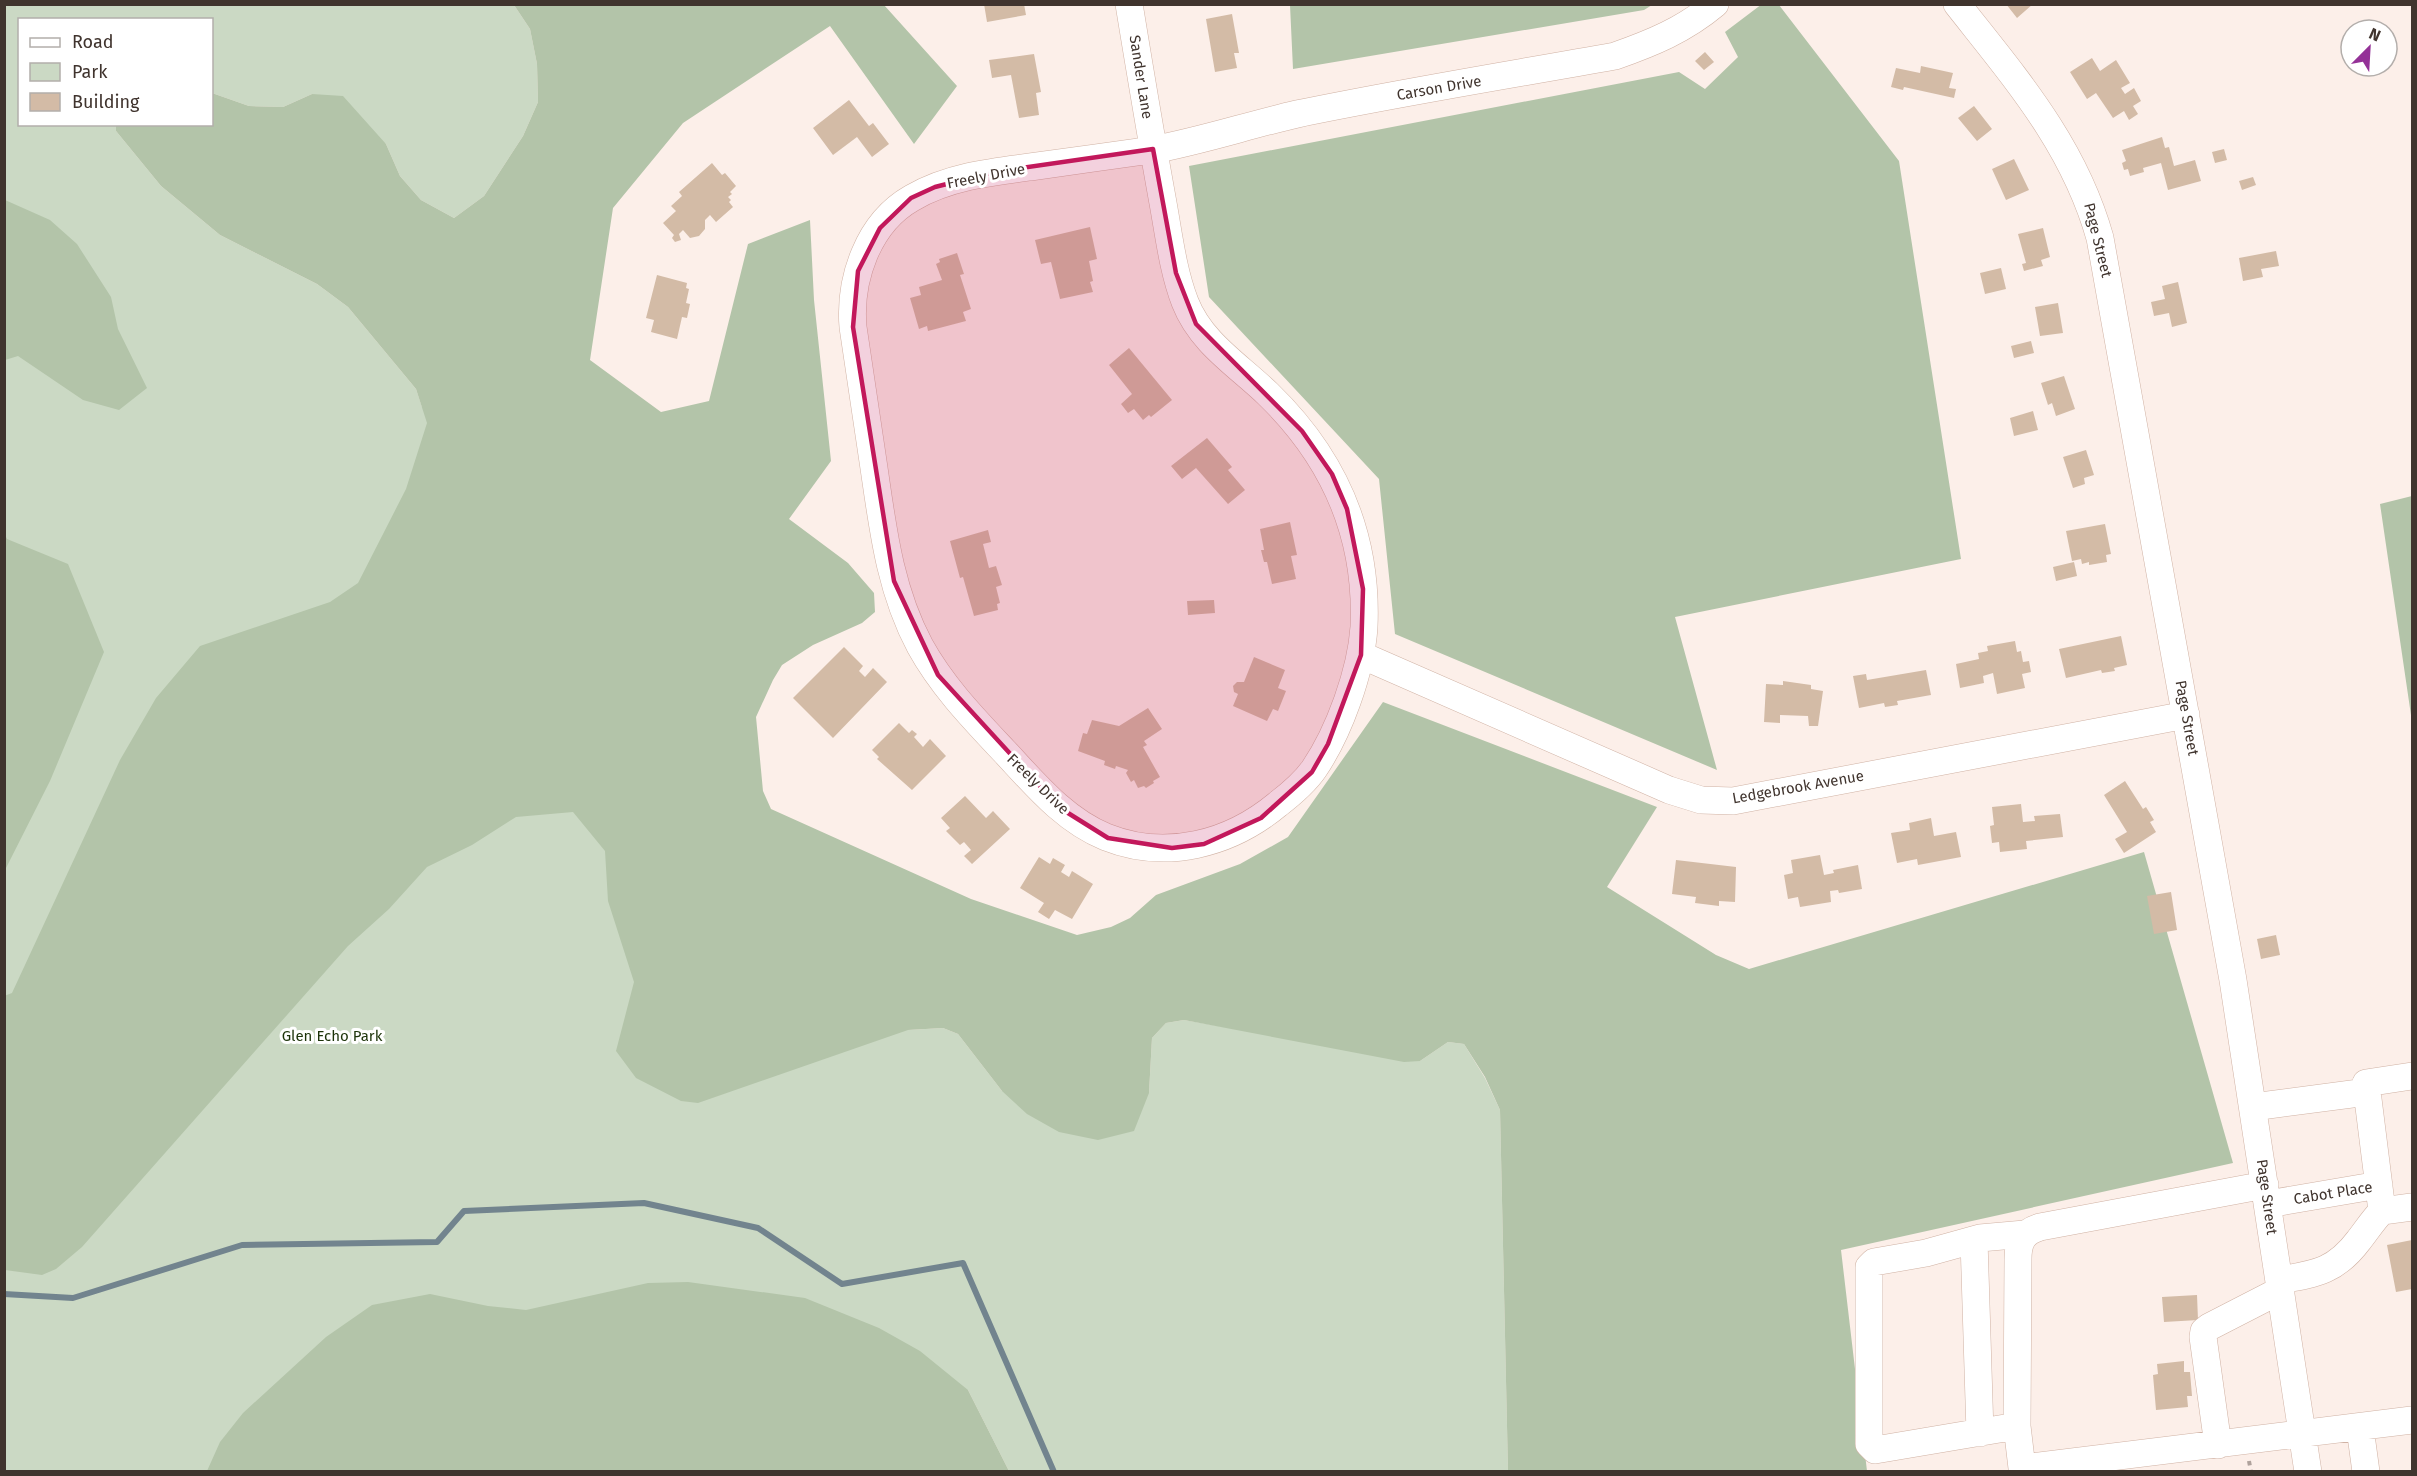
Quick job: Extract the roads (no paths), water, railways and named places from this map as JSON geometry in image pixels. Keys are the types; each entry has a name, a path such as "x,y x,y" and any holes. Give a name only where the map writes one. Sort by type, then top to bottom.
{"street":[{"name":"Sander Lane","path":"1129,4 1153,149"},
{"name":"Carson Drive","path":"1153,149 1226,134 1296,115 1615,56 1656,42 1694,22 1715,4"},
{"name":"Page Street","path":"1957,4 2028,93 2049,124 2074,167 2092,210 2107,274 2234,980 2308,1472"},
{"name":"Freely Drive","path":"1153,149 1176,273 1185,301 1196,324 1217,350 1269,395 1302,431 1332,474 1347,509 1359,552 1364,589 1361,655 1328,744 1312,772 1261,819 1204,844 1172,848 1140,846 1108,838 1083,825 1060,808 960,704 938,675 920,645 903,608 886,553 853,327 852,295 867,248 894,211 911,198 935,187 994,172 1153,149"},
{"name":"Ledgebrook Avenue","path":"1361,655 1669,790 1701,800 1733,801 2186,715"},
{"path":"2218,1445 2204,1331 2280,1285 2331,1267 2352,1248 2372,1222 2381,1198 2366,1083 2412,1076"},
{"path":"2253,1107 2367,1092"},
{"name":"Cabot Place","path":"1980,1433 1875,1450 1869,1444 1870,1264 1926,1253 1974,1240 2025,1234 2040,1227 2266,1194 2381,1198 2412,1207"},
{"path":"2025,1234 2019,1245 2018,1259 2018,1426 2022,1470 2412,1420"},
{"path":"1974,1240 1980,1433 2018,1426"},
{"path":"2360,1428 2366,1472"}],"waterway":[{"path":"4,1294 73,1298 242,1245 437,1242 464,1211 644,1203 758,1228 842,1284 963,1263 1054,1472"}],"park label":[{"name":"Glen Echo Park","path":"332,1036"}]}
